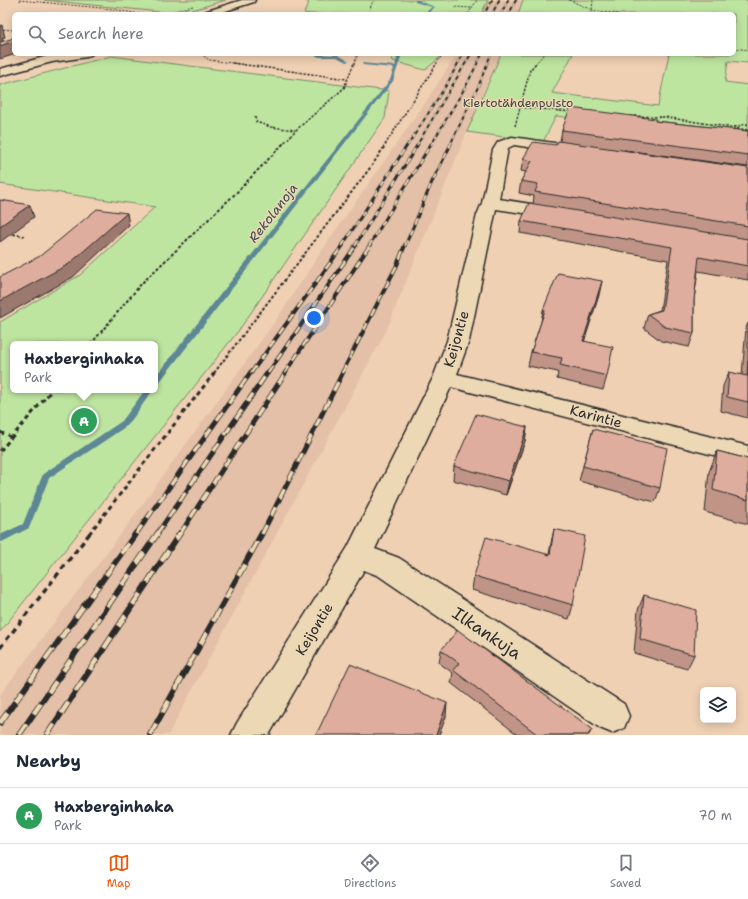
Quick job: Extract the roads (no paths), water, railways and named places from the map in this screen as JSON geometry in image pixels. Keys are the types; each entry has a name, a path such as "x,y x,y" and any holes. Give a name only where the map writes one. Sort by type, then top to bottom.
{"street":[{"path":"213,12 251,0"},
{"path":"227,12 262,0"},
{"path":"0,73 62,56"},
{"path":"49,60 74,56"},
{"name":"Keijontie","path":"249,735 358,555 444,378 458,341 485,215 490,203 500,150 503,145 517,142 580,150"},
{"path":"490,203 571,216"},
{"name":"Karintie","path":"444,378 523,395 748,455"},
{"name":"Ilkankuja","path":"358,555 389,568 612,716"}],"waterway":[{"name":"Rekolanoja","path":"420,0 416,1 434,7 428,12"},
{"path":"319,56 338,56"},
{"path":"338,56 347,61"},
{"name":"Rekolanoja","path":"396,67 399,56"},
{"path":"363,64 396,67"},
{"name":"Rekolanoja","path":"158,378 392,80 396,67"},
{"name":"Rekolanoja","path":"0,539 26,526 46,476 125,423 147,393"}],"railway":[{"path":"485,12 492,0"},
{"path":"493,12 499,0"},
{"path":"502,12 508,0"},
{"path":"510,12 516,0"},
{"path":"408,145 447,84 462,56"},
{"path":"417,145 470,56"},
{"path":"431,145 466,86 481,56"},
{"path":"450,145 478,87 490,56"},
{"path":"342,246 408,144"},
{"path":"355,246 418,144"},
{"path":"369,246 431,144"},
{"path":"405,246 432,182 451,144"},
{"path":"251,373 343,245"},
{"path":"268,373 356,245"},
{"path":"285,373 370,245"},
{"path":"342,373 397,265 405,245"},
{"path":"136,534 251,372"},
{"path":"157,534 268,372"},
{"path":"180,534 286,372"},
{"path":"262,534 343,372"},
{"path":"0,723 136,533"},
{"path":"19,735 158,533"},
{"path":"47,735 180,533"},
{"path":"150,735 262,533"}],"place":[{"name":"Haxberginhaka","path":"84,421"}],"park label":[{"name":"Kiertotähdenpuisto","path":"518,103"}]}
